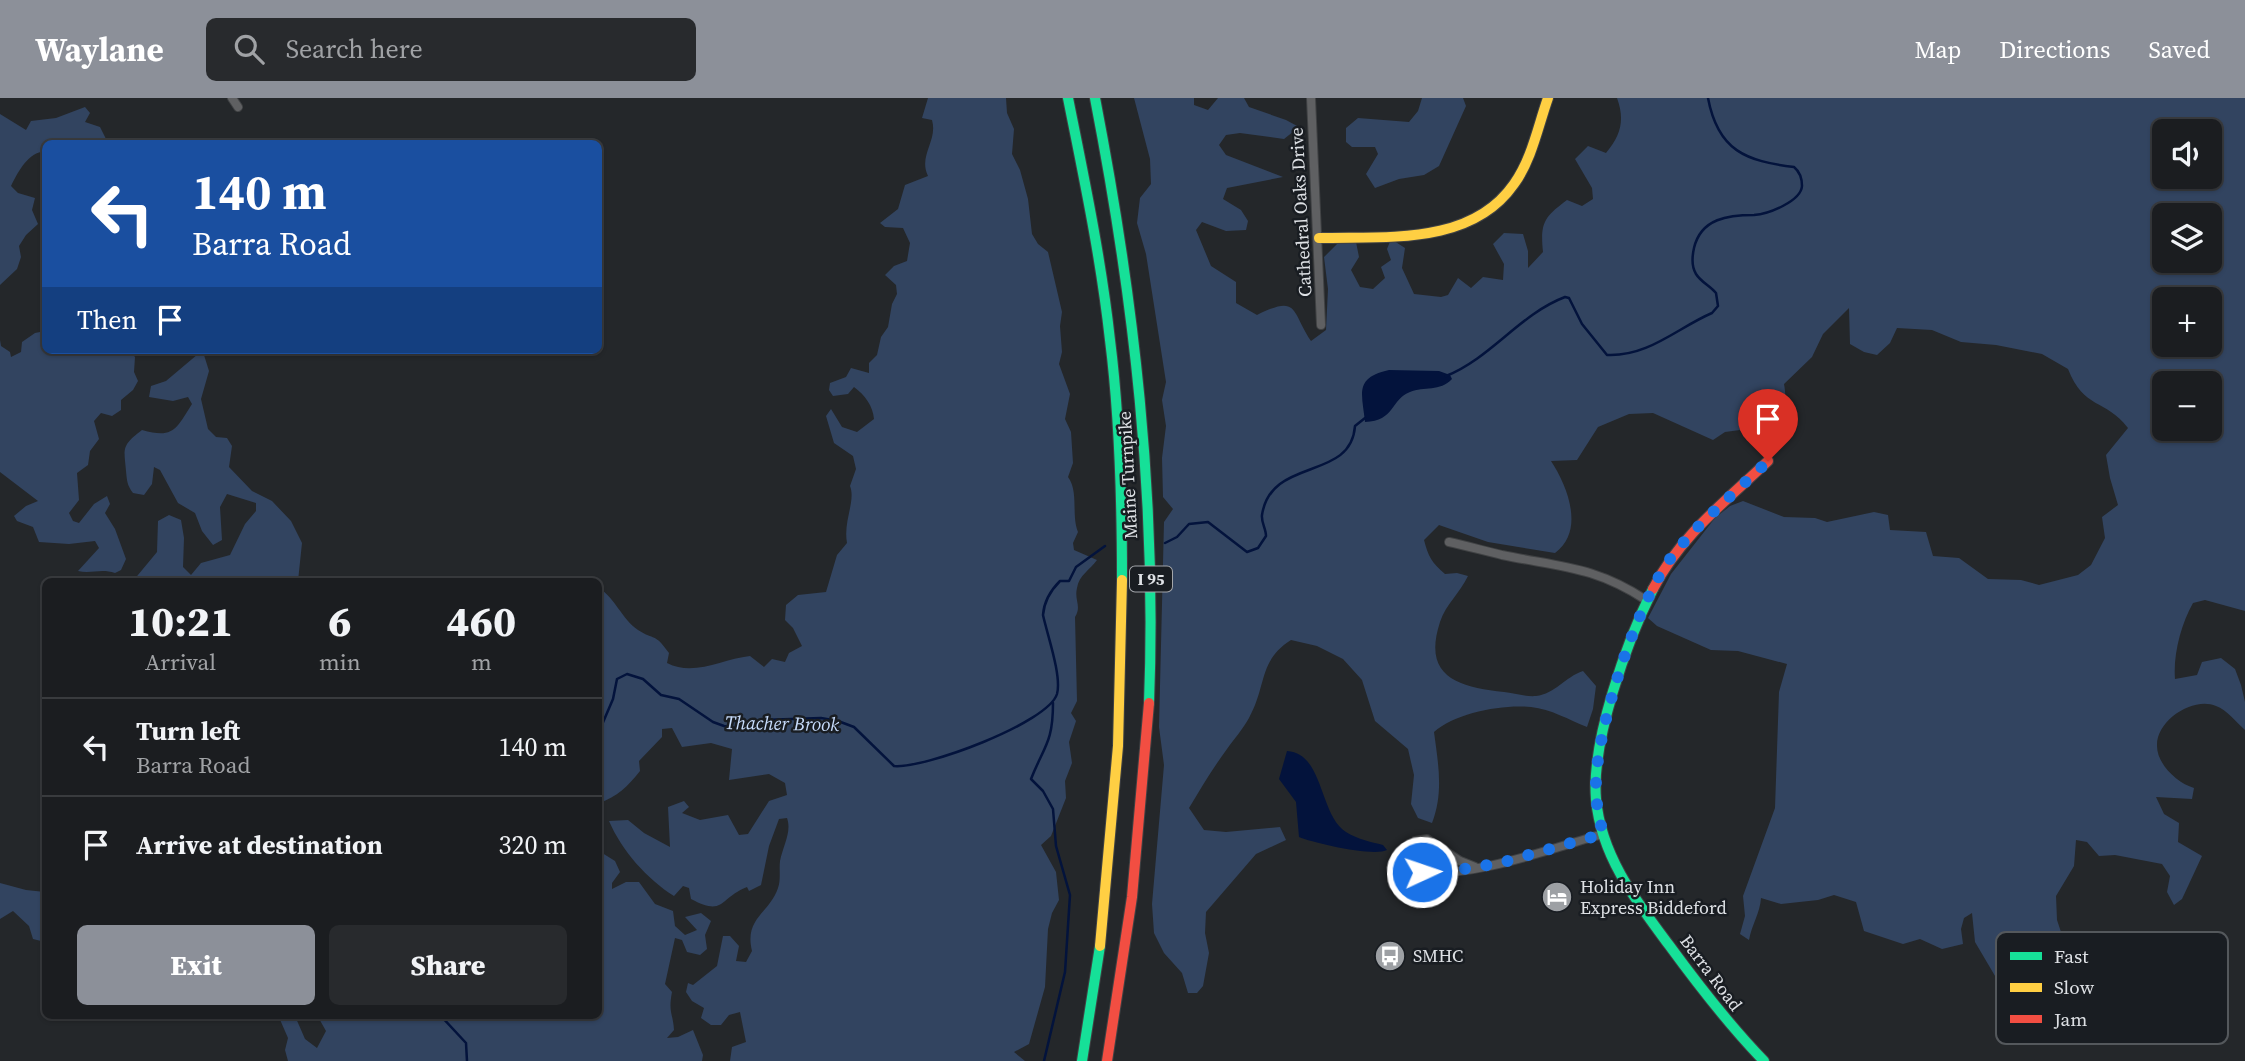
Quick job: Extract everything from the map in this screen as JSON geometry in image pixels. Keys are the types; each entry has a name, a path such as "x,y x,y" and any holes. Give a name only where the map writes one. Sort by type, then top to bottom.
{"main road":[{"name":"Maine Turnpike","path":"1068,98 1107,311 1118,414 1121,492 1122,707 1106,904 1082,1061"},
{"name":"Maine Turnpike","path":"1095,98 1117,212 1141,391 1149,506 1151,607 1143,804 1127,948 1107,1061"},
{"path":"1319,238 1444,231 1482,217 1501,202 1516,182 1548,98"},
{"name":"Barra Road","path":"1764,1061 1708,1001 1638,904 1615,866 1603,834 1596,799 1600,748 1620,675 1646,600 1664,568 1692,533 1768,461"},
{"path":"1074,1061 1084,1049"}],"street":[{"path":"232,98 238,107"},
{"name":"Cathedral Oaks Drive","path":"1311,98 1321,325"},
{"path":"1450,542 1503,555 1576,567 1619,583 1646,600"},
{"path":"1475,867 1455,859 1432,841 1417,840 1407,849 1407,861 1417,871 1428,872 1475,867 1603,834"},
{"path":"1428,872 1435,867 1440,857 1438,848 1432,841"}],"shaded area":[{"path":"928,98 1006,98 1007,113 1014,129 1012,154 1020,170 1028,199 1032,234 1038,244 1048,252 1062,312 1062,352 1059,364 1070,394 1065,419 1071,432 1073,463 1068,477 1073,490 1078,532 1073,543 1074,550 1097,560 1078,583 1076,592 1077,701 1071,713 1076,721 1069,742 1072,763 1065,781 1066,798 1051,836 1041,845 1056,872 1059,900 1048,929 1045,987 1029,1044 1014,1052 1025,1061 730,1061 732,1047 746,1042 740,1012 729,1015 721,1025 711,1025 701,1018 704,1008 692,1001 686,992 688,983 693,985 717,966 723,936 730,936 739,946 736,961 746,962 752,951 750,940 754,923 774,897 779,885 780,861 788,829 787,818 779,819 769,846 761,885 749,891 747,887 738,891 716,906 691,899 689,888 683,886 674,896 654,881 628,853 609,821 628,820 644,833 670,847 668,807 684,801 689,807 682,813 700,820 728,815 739,835 748,834 769,801 787,795 785,783 769,774 729,780 732,749 711,743 682,747 672,728 662,729 662,737 639,761 640,771 636,776 617,794 602,802 602,590 632,625 660,642 669,653 667,663 677,667 698,668 750,656 764,667 772,659 785,662 789,653 802,646 793,628 785,620 786,605 798,595 826,592 837,555 847,543 852,498 850,486 856,469 853,456 834,443 826,416 831,409 842,427 857,432 874,419 870,405 858,390 854,387 848,394 833,396 829,390 830,383 846,377 851,368 869,373 869,363 877,355 881,337 888,327 892,304 897,294 896,285 885,275 894,266 907,261 910,243 903,228 885,227 880,223 898,209 905,185 928,176 925,161 933,128 932,120 922,118"},
{"path":"1134,98 1194,98 1194,105 1208,110 1218,98 1244,98 1249,107 1299,127 1284,139 1240,133 1226,135 1219,145 1226,155 1283,177 1227,188 1223,199 1241,210 1248,221 1246,230 1226,231 1202,222 1196,230 1211,266 1236,282 1236,303 1257,315 1287,306 1296,314 1311,341 1326,330 1328,289 1324,257 1338,243 1356,242 1359,257 1351,270 1360,287 1373,289 1385,278 1381,267 1391,260 1387,249 1391,239 1405,248 1402,268 1414,294 1441,297 1448,295 1458,278 1471,288 1483,277 1503,280 1504,264 1493,244 1504,233 1523,234 1528,251 1528,268 1543,252 1543,227 1553,211 1567,200 1582,206 1593,199 1592,188 1575,159 1588,146 1606,153 1611,146 1621,120 1617,98 2245,98 2245,611 2205,600 2193,603 2179,640 2175,679 2197,675 2202,662 2221,658 2235,669 2241,685 2245,702 2245,730 2220,708 2197,704 2169,719 2158,736 2158,753 2164,766 2175,777 2194,788 2192,799 2156,797 2164,814 2179,823 2178,842 2202,856 2182,899 2174,905 2167,892 2170,876 2162,864 2115,855 2099,856 2087,842 2076,840 2074,866 2056,896 2057,920 2061,932 1996,932 1996,978 1975,942 1972,913 1964,918 1961,929 1963,944 1942,949 1920,939 1903,944 1864,931 1856,902 1834,895 1818,900 1781,904 1761,898 1749,940 1740,934 1745,916 1743,896 1775,808 1779,692 1787,664 1738,651 1711,650 1657,626 1648,618 1671,574 1715,518 1730,506 1743,501 1784,517 1815,518 1827,522 1874,512 1888,515 1890,530 1926,532 1933,556 1959,558 1988,579 2021,580 2039,585 2078,575 2091,565 2105,538 2102,517 2118,505 2106,455 2128,428 2111,412 2088,398 2074,382 2068,369 2042,354 1996,345 1961,342 1932,330 1897,328 1890,343 1877,355 1864,352 1850,344 1849,308 1823,334 1812,357 1784,384 1785,403 1781,418 1772,431 1756,443 1749,442 1740,430 1725,432 1713,440 1653,413 1629,414 1598,427 1577,460 1551,461 1563,483 1571,508 1569,533 1564,544 1555,553 1488,542 1439,525 1424,540 1431,559 1445,574 1468,576 1440,622 1436,641 1436,655 1440,667 1448,676 1472,687 1528,696 1543,695 1583,671 1596,686 1587,727 1546,710 1519,706 1466,715 1434,732 1439,789 1432,823 1418,818 1411,804 1414,775 1408,749 1375,721 1362,680 1343,659 1317,646 1291,640 1280,648 1268,665 1249,718 1189,808 1204,830 1226,832 1280,827 1286,840 1256,854 1206,912 1205,933 1209,953 1203,986 1197,993 1188,993 1182,973 1164,953 1154,933 1152,904 1164,765 1159,727 1164,522 1173,509 1163,497 1162,458 1166,426 1162,400 1166,382 1146,254 1137,223 1140,198 1151,184 1150,159"},
{"path":"1422,98 1463,98 1466,106 1439,166 1424,175 1399,179 1375,188 1366,174 1378,154 1375,147 1352,147 1346,142 1346,128 1358,118 1409,122 1418,111"},
{"path":"85,107 90,113 85,122 100,127 106,140 42,140 42,152 25,163 11,186 18,193 35,198 32,210 38,224 19,246 21,257 17,269 0,285 0,114 26,130 31,121 56,118"},
{"path":"42,332 42,354 132,354 135,357 134,372 138,381 133,390 121,400 121,410 112,416 101,413 94,421 99,439 90,451 88,465 77,473 79,500 69,513 73,521 79,523 94,504 107,496 110,504 105,513 115,529 126,559 121,570 115,573 78,571 99,548 95,541 69,544 39,542 33,527 17,521 14,516 26,506 38,501 0,472 0,340 1,346 10,352 11,357 21,352 22,342"},
{"path":"198,354 204,355 209,371 201,399 208,429 216,437 227,438 232,446 229,467 252,491 272,501 291,521 302,543 298,578 135,578 157,552 158,521 169,515 181,520 184,538 183,567 191,575 201,563 230,555 245,524 256,511 256,503 227,494 220,507 222,540 213,545 202,531 195,513 178,503 160,470 154,467 152,484 144,495 133,493 127,478 127,444 142,430 161,433 173,430 192,404 188,397 173,401 149,397 151,386 166,381"},
{"path":"1389,370 1439,371 1450,375 1452,379 1442,386 1410,392 1382,418 1365,422 1362,395 1365,382 1378,373"},
{"path":"1287,751 1299,754 1308,762 1337,824 1346,832 1383,845 1387,850 1357,851 1299,837 1296,802 1279,779"},
{"path":"602,853 615,861 620,872 612,883 612,889 626,882 639,882 655,904 673,911 675,926 685,935 697,930 685,917 701,913 711,921 705,935 707,949 700,955 687,952 682,940 675,938 665,984 672,992 674,1030 667,1038 678,1037 693,1030 703,1055 702,1061 288,1061 285,1050 288,1038 280,1019 296,1019 305,1039 317,1048 326,1031 319,1019 602,1019"},
{"path":"0,883 42,892 42,941 33,939 29,926 13,911 0,919"}],"waterway":[{"name":"Thacher Brook","path":"1446,376 1477,358 1534,314 1565,297 1569,298 1582,324 1607,355 1649,347 1712,313 1718,306 1716,293 1698,277 1692,258 1703,230 1717,220 1776,209 1796,197 1802,186 1800,175 1794,167 1748,157 1727,142 1719,130 1708,98"},
{"name":"Thacher Brook","path":"1165,543 1177,537 1189,524 1208,522 1247,552 1258,548 1266,536 1262,515 1268,497 1280,484 1340,455 1350,443 1355,426 1365,418"},
{"name":"Thacher Brook","path":"602,725 613,699 617,679 627,674 643,679 661,695 679,699 713,722 724,726 734,728 762,720 821,718 838,721 854,727 894,766 909,765 956,752 1009,730 1049,706 1057,694 1058,686 1056,666 1043,615 1045,605 1050,592 1060,581 1069,581 1076,567 1105,546"},
{"path":"1044,1061 1065,972 1070,895 1056,846 1053,809 1043,791 1031,779 1047,744 1053,703"},
{"name":"Thacher Brook","path":"444,1019 466,1043 467,1061"}],"traffic: fast":[{"path":"1068,98 1097,248 1113,370 1120,460 1122,580"},
{"path":"1095,98 1121,248 1140,399 1149,550 1149,703"},
{"path":"1653,589 1622,663 1605,721 1596,775 1599,820 1613,859 1644,912 1715,1005 1764,1061"},
{"path":"1082,1061 1100,946"}],"traffic: slow":[{"path":"1319,238 1426,233 1451,228 1475,218 1496,204 1514,184 1530,153 1548,98"},
{"path":"1100,946 1118,746 1122,580"}],"traffic: jam":[{"path":"1653,589 1676,552 1690,536 1768,461"},
{"path":"1107,1061 1132,897 1149,703"}],"place":[{"name":"Holiday Inn Express Biddeford","path":"1557,897"},
{"name":"SMHC","path":"1390,956"}],"route":[{"path":"1422,872 1458,870 1500,863 1603,834 1596,799 1600,748 1620,675 1646,600 1664,568 1692,533 1768,461"}]}
